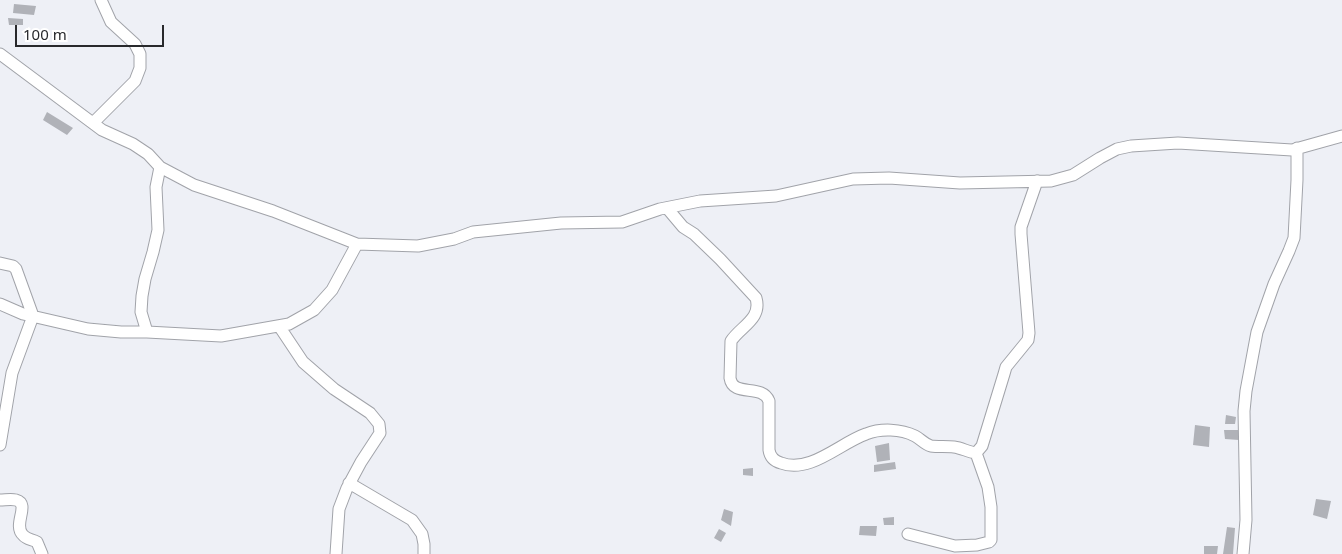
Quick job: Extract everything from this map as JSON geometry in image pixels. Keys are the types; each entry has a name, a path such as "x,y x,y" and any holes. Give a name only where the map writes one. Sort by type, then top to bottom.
{"street":[{"path":"93,123 135,81 140,68 140,54 135,44 112,22 101,0"},
{"path":"0,54 102,130 133,144 148,154 160,167 194,185 273,211 357,244 418,246 454,239 473,232 561,223 622,222 667,208 700,201 776,196 853,179 890,178 960,183 1051,181 1073,175 1117,149 1131,146 1178,142 1292,150 1342,136"},
{"path":"1243,554 1246,520 1244,411 1246,391 1256,332 1294,238 1297,148"},
{"path":"147,332 141,312 142,296 158,230 156,187 160,167"},
{"path":"976,453 982,446 1006,367 1021,350 1028,337 1021,227 1037,181"},
{"path":"667,208 682,227 694,234 756,298 758,304 754,317 731,341 730,378 734,387 758,391 768,397 769,450 773,459 784,464 806,464 826,456 867,433 894,430 914,436 932,446 955,447 976,453"},
{"path":"0,304 24,314 88,329 220,336 289,324 314,310 332,290 357,244"},
{"path":"0,263 16,269 33,316 12,373 0,445"},
{"path":"279,326 303,362 334,389 370,413 379,424 380,432 349,483 340,509 336,554"},
{"path":"976,453 988,487 991,507 991,540 989,542 993,554"},
{"path":"349,483 412,520 422,534 424,554"},
{"path":"0,500 17,500 20,502 22,508 18,528 25,538 39,544 42,554"},
{"path":"908,534 954,546 977,545 989,542"}],"building":[{"path":"14,4 36,6 34,15 13,13"},
{"path":"8,18 23,19 23,25 9,25"},
{"path":"47,112 73,128 67,135 43,120"},
{"path":"1226,415 1236,417 1235,424 1225,424"},
{"path":"1195,425 1210,427 1209,447 1193,445"},
{"path":"1224,430 1239,430 1239,440 1225,439"},
{"path":"889,443 890,460 877,462 875,446"},
{"path":"895,462 896,469 874,472 874,465"},
{"path":"753,468 753,476 743,475 743,469"},
{"path":"1316,499 1331,501 1327,519 1313,515"},
{"path":"724,509 733,512 731,526 721,520"},
{"path":"894,517 894,525 884,525 883,518"},
{"path":"860,526 877,526 876,536 859,535"},
{"path":"1227,527 1235,528 1233,554 1223,554"},
{"path":"719,529 726,533 721,542 714,538"},
{"path":"1204,546 1218,546 1217,554 1204,554"}]}
